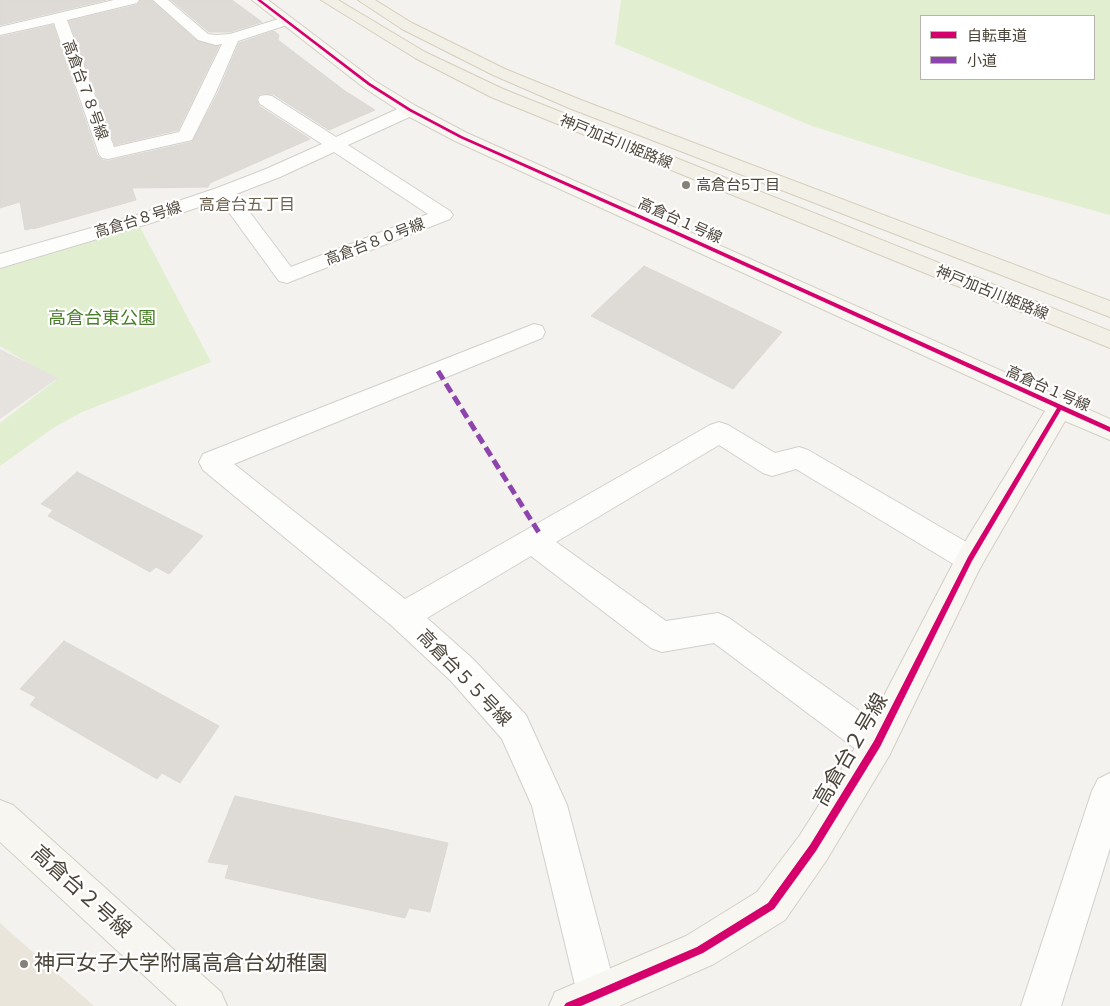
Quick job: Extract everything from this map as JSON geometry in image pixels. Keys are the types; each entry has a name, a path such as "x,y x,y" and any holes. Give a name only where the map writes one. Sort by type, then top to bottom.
{"main road":[{"name":"神戸加古川姫路線","path":"328,0 420,55 497,93 1110,340"},
{"name":"神戸加古川姫路線","path":"365,0 407,26 508,76 575,104 1110,309"}],"street":[{"path":"0,31 132,0"},
{"path":"160,0 203,37 216,40 232,38 285,20"},
{"name":"高倉台１号線","path":"259,0 369,84 410,110 461,137 1110,430"},
{"name":"高倉台７８号線","path":"59,17 108,154 186,136 232,38"},
{"path":"266,100 337,145"},
{"name":"高倉台８号線","path":"0,261 144,219 224,192 337,145 410,110"},
{"name":"高倉台８０号線","path":"224,192 287,276 443,215 337,145"},
{"name":"高倉台５５号線","path":"534,332 212,462 403,616 462,670 514,727 549,805 589,1002"},
{"name":"高倉台２号線","path":"589,1002 700,950 771,906 813,848 877,744 970,558 1060,408"},
{"path":"403,616 719,432 772,465 800,458 970,558"},
{"path":"533,541 662,637 718,628 877,744"},
{"path":"1041,1006 1110,792"},
{"name":"高倉台２号線","path":"3,825 207,1006"}],"shaded area":[{"path":"0,349 58,378 0,419"},
{"name":"神戸女子大学附属高倉台幼稚園","path":"0,923 94,1006 0,1006"}],"green space":[{"path":"621,0 1110,0 1110,215 966,175 812,126 615,44"},
{"name":"高倉台東公園","path":"140,227 211,362 82,412 53,428 0,466 0,423 56,380 0,346 0,269"}],"building":[{"path":"0,0 106,0 0,25"},
{"path":"141,0 151,0 197,41 219,46 178,130 115,145 69,21 137,5"},
{"path":"171,0 232,0 262,22 230,32 209,32"},
{"path":"53,25 97,155 102,160 108,161 192,142 218,93 239,43 274,31 279,35 278,40 345,91 375,110 329,130 273,94 260,94 256,99 259,106 310,139 210,183 208,187 132,188 136,200 25,230 20,202 0,208 0,37"},
{"path":"644,266 782,332 733,389 591,316"},
{"path":"77,472 203,536 169,574 156,567 150,572 48,516 53,510 41,504"},
{"path":"64,641 219,726 180,783 162,773 157,779 30,705 36,697 20,689"},
{"path":"235,796 448,843 430,912 409,908 405,918 225,878 229,865 208,862"}],"marked path":[{"path":"438,371 541,536"}],"cycle path":[{"path":"259,0 369,84 410,110 461,137 1110,430"},
{"path":"569,1006 700,950 771,906 813,848 877,744 970,559 1060,408"}],"place":[{"name":"高倉台5丁目","path":"686,185"},
{"name":"神戸女子大学附属高倉台幼稚園","path":"24,964"}],"district":[{"name":"高倉台五丁目","path":"247,205"}]}
